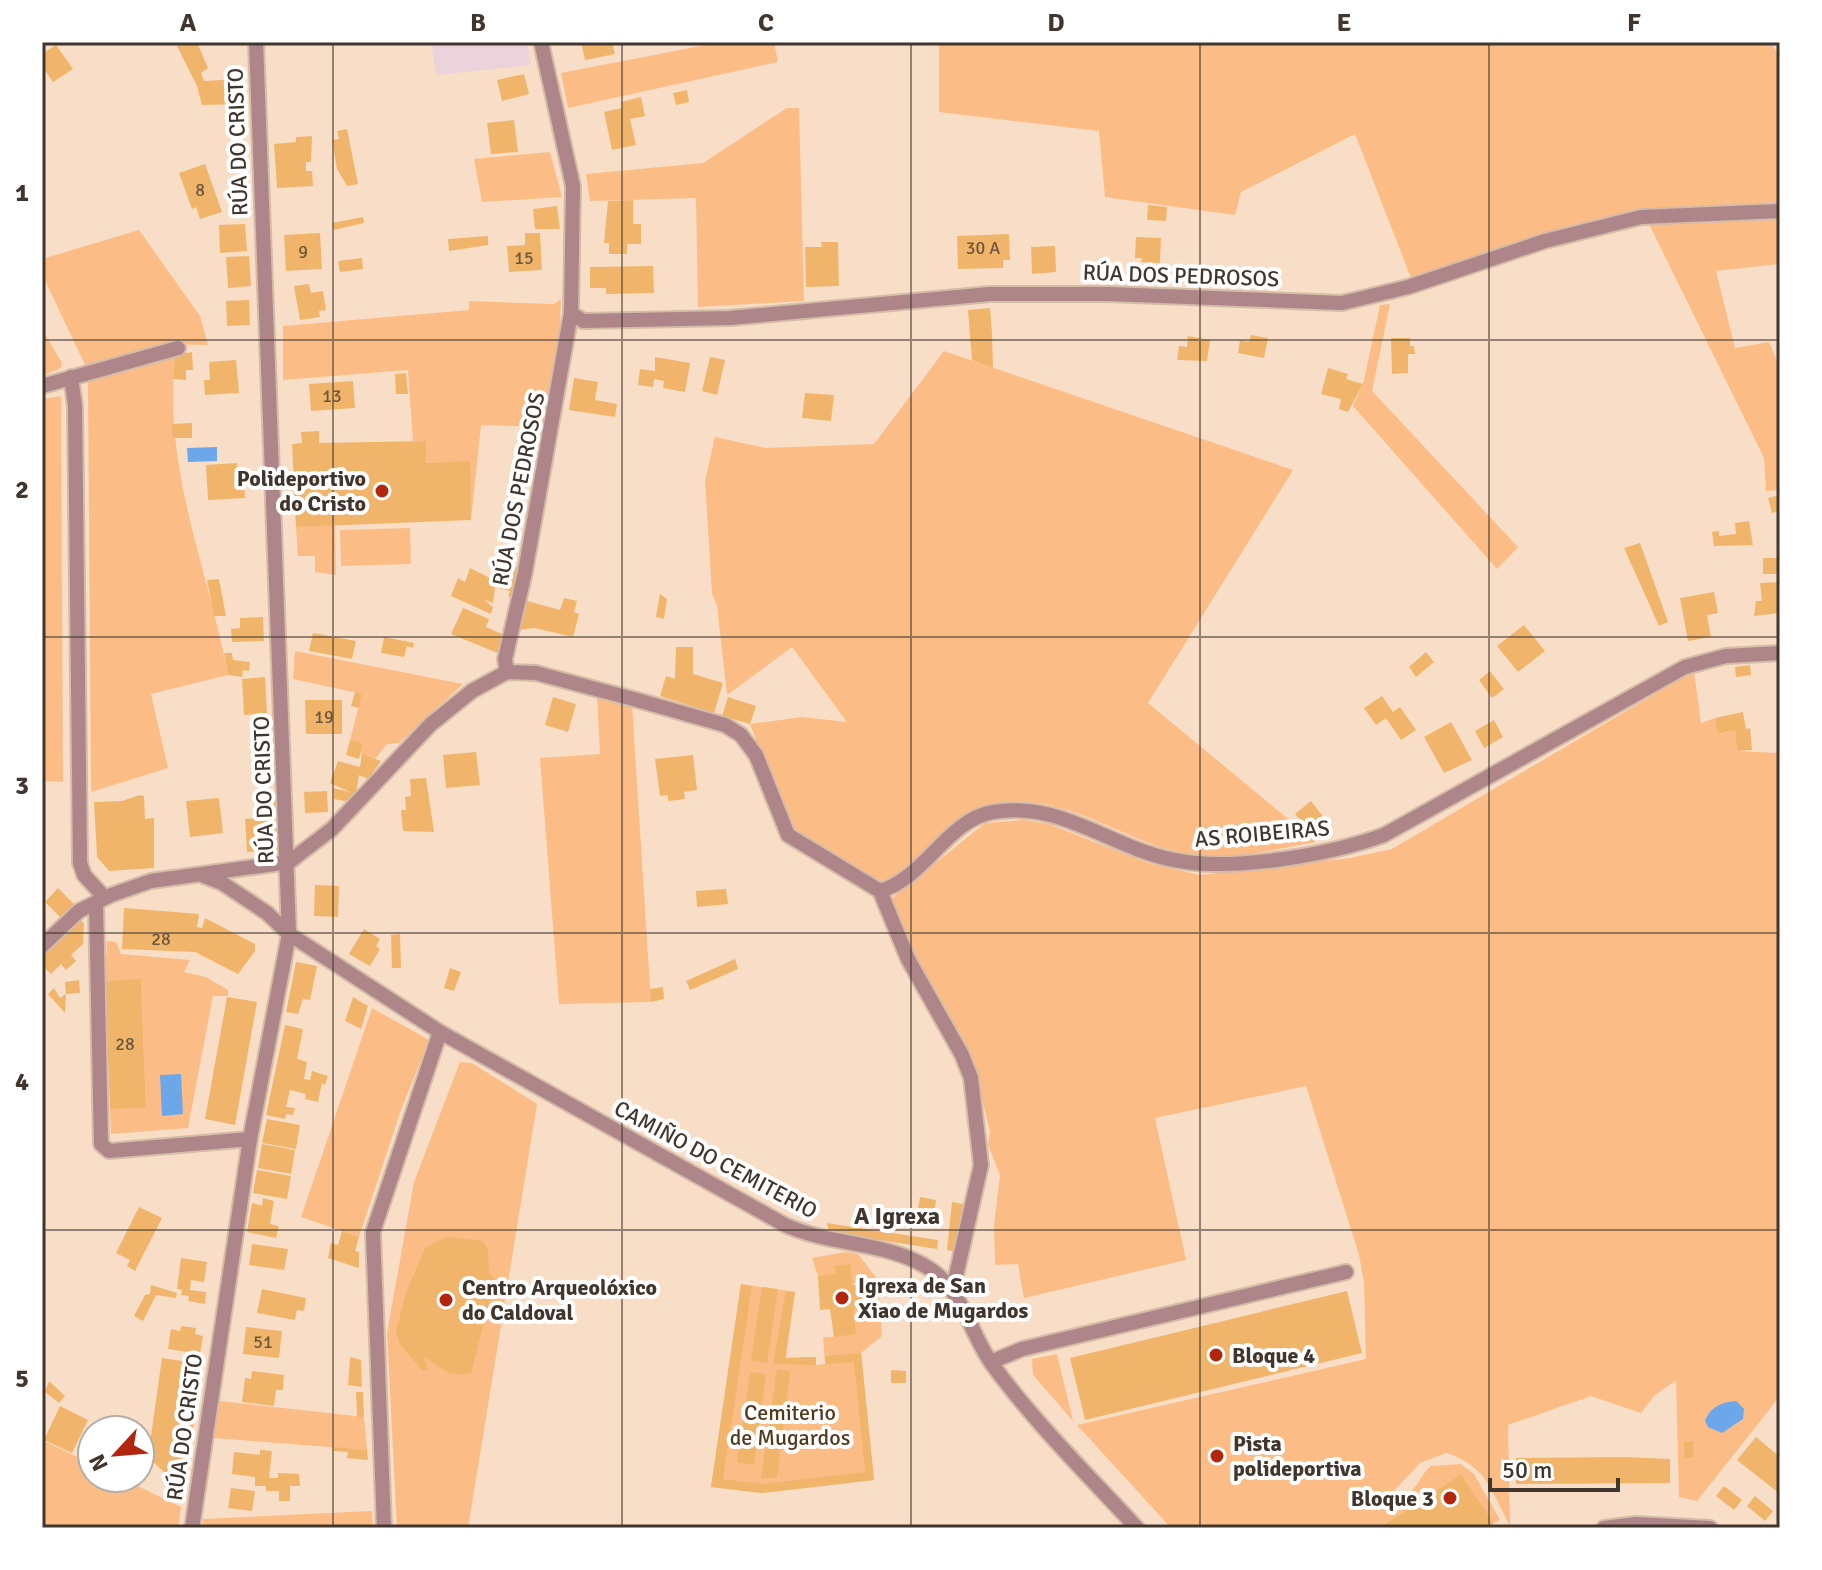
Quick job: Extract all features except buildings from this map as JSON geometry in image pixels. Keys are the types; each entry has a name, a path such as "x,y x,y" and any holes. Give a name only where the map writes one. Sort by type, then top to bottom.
{"street":[{"name":"RÚA DO CRISTO","path":"192,1528 250,1139 289,934 289,862 256,42"},
{"name":"RÚA DOS PEDROSOS","path":"507,672 505,659 525,572 571,313 573,186 541,42"},
{"name":"RÚA DOS PEDROSOS","path":"571,313 583,321 730,318 990,294 1109,294 1342,303 1408,287 1557,237 1641,217 1780,211"},
{"path":"42,386 178,348"},
{"path":"71,377 75,406 80,863 84,875 101,900 101,1144 104,1149 250,1139"},
{"name":"AS ROIBEIRAS","path":"880,891 896,886 958,831 991,812 1030,810 1072,820 1171,860 1200,864 1326,853 1354,846 1384,835 1685,667 1726,656 1780,653"},
{"path":"42,946 79,911 151,881 289,862 325,836 430,725 481,685 507,672 536,673 725,725 741,735 756,755 788,835 880,891 908,959 969,1069 981,1165 953,1289"},
{"name":"CAMIÑO DO CEMITERIO","path":"204,876 222,883 267,913 289,934 440,1032 785,1225 807,1235 909,1257 931,1270 953,1289 991,1362 1035,1417 1137,1528"},
{"path":"384,1528 373,1232 440,1032"},
{"path":"991,1362 1022,1349 1346,1272"},
{"path":"1604,1528 1636,1524 1710,1528"}],"shaded area":[{"path":"431,42 527,42 531,65 436,75"}],"green space":[{"path":"721,42 774,42 778,62 568,108 561,73"},
{"path":"939,42 1771,42 1780,58 1780,202 1646,209 1576,224 1411,278 1355,134 1241,192 1235,215 1105,197 1099,131 939,112"},
{"path":"787,108 799,108 804,301 698,307 696,198 590,201 586,174 703,163"},
{"path":"550,152 562,197 482,202 474,159"},
{"path":"1780,220 1780,264 1716,271 1735,348 1769,342 1780,367 1780,490 1766,491 1764,458 1648,222"},
{"path":"139,230 200,316 208,345 160,344 86,367 42,274 42,259"},
{"path":"561,299 558,372 545,427 481,425 471,520 469,462 426,463 425,441 413,441 408,370 283,380 283,326 469,310 469,301 554,304"},
{"path":"1390,304 1372,391 1518,547 1497,569 1353,406 1363,384 1380,305"},
{"path":"42,329 62,363 61,368 42,376"},
{"path":"944,351 1293,470 1148,703 1316,842 1244,855 1202,856 1158,846 1051,806 1029,802 999,803 975,811 939,839 912,868 898,878 882,882 862,876 814,847 791,825 777,798 750,724 802,717 847,722 792,647 727,695 717,605 712,594 705,481 715,437 765,448 874,444"},
{"path":"175,355 175,438 181,478 228,675 151,694 168,768 91,792 88,382"},
{"path":"61,396 63,782 42,781 42,399"},
{"path":"335,525 336,575 315,572 315,556 298,556 296,527"},
{"path":"410,528 411,564 341,566 340,530"},
{"path":"295,651 463,684 399,743 387,744 375,759 360,754 363,743 350,740 362,694 293,679"},
{"path":"1694,671 1701,723 1715,718 1719,734 1735,730 1737,751 1780,753 1780,1396 1697,1501 1679,1497 1676,1380 1654,1396 1641,1413 1591,1396 1508,1425 1510,1526 1479,1473 1460,1458 1446,1453 1420,1463 1393,1492 1350,1497 1376,1502 1401,1499 1409,1494 1431,1466 1461,1464 1474,1474 1500,1520 1494,1523 1461,1474 1379,1528 1171,1528 1077,1425 1366,1359 1364,1282 1359,1255 1306,1086 1155,1118 1186,1260 1024,1298 1018,1264 995,1265 994,1225 1000,1175 988,1145 990,1132 973,1063 905,943 891,899 985,823 1024,820 1049,824 1148,863 1200,875 1350,858 1392,849"},
{"path":"597,696 632,705 651,1002 559,1004 540,758 600,754"},
{"path":"107,941 116,942 121,954 190,960 184,972 206,977 228,990 228,996 213,996 188,1128 111,1134 110,1109 146,1107 141,980 105,981"},
{"path":"372,1008 429,1040 401,1110 359,1237 301,1217"},
{"path":"460,1062 472,1063 537,1104 468,1528 397,1528 387,1333 414,1182"},
{"name":"Cemiterio de Mugardos","path":"845,1252 858,1254 878,1280 882,1336 861,1353 874,1480 762,1493 711,1487 741,1284 795,1292 786,1358 816,1357 816,1365 825,1364 823,1337 834,1337 865,1284 818,1276 812,1258"},
{"path":"1057,1354 1073,1421 1033,1375 1032,1359"},
{"path":"219,1401 364,1417 367,1450 214,1438"},
{"path":"42,1440 76,1456 76,1494 154,1494 181,1507 178,1528 42,1528"},
{"path":"372,1511 373,1528 202,1528 203,1519"}],"water":[{"path":"217,447 217,461 188,462 187,448"},
{"path":"181,1074 183,1114 162,1116 160,1075"},
{"path":"1736,1401 1744,1409 1743,1419 1722,1433 1708,1427 1705,1421 1713,1409"}],"place":[{"name":"Polideportivo do Cristo","path":"382,491"},
{"name":"Igrexa de San Xiao de Mugardos","path":"842,1298"},
{"name":"Centro Arqueolóxico do Caldoval","path":"446,1300"},
{"name":"Bloque 4","path":"1216,1355"},
{"name":"Pista polideportiva","path":"1217,1456"},
{"name":"Bloque 3","path":"1450,1498"}],"district":[{"name":"A Igrexa","path":"897,1216"}]}
